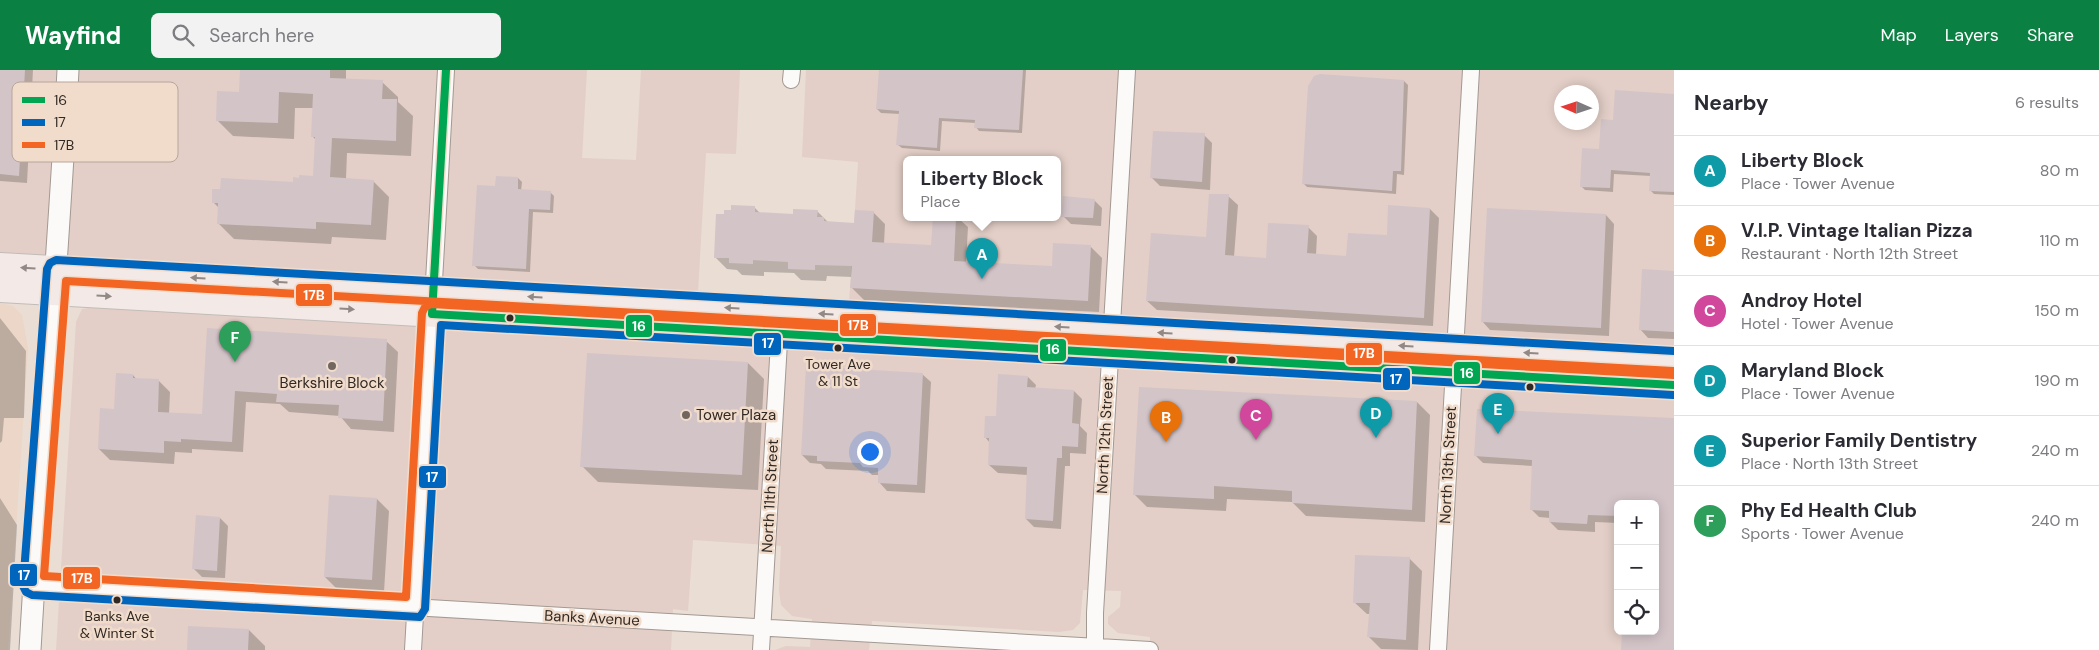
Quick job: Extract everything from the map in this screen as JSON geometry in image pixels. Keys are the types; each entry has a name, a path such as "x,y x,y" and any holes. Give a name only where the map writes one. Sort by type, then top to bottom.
{"main road":[{"path":"0,266 56,281 1110,341 1454,360 1674,361"},
{"path":"0,290 56,281"},
{"path":"1454,360 1674,385"}],"street":[{"path":"413,650 446,70"},
{"name":"North 12th Street","path":"1095,648 1094,620 1127,70"},
{"name":"North 13th Street","path":"1438,650 1471,70"},
{"path":"30,650 63,162"},
{"name":"North 11th Street","path":"761,650 780,322"},
{"name":"Banks Avenue","path":"33,585 1150,650"}],"shaded area":[{"path":"0,70 587,70 582,158 636,160 641,70 740,70 736,154 706,153 698,292 0,253"},
{"path":"806,70 1674,70 1674,349 849,303 858,162 802,157"},
{"path":"0,303 13,306 22,315 28,348 8,650 0,650"},
{"path":"95,307 1674,397 1674,650 1150,650 1150,637 1118,633 1108,624 1108,617 1120,607 1121,591 1083,590 1080,623 1073,630 1059,632 872,621 869,650 775,650 786,646 810,647 812,619 792,616 781,605 779,590 781,546 693,540 688,611 673,609 671,650 56,650 76,322 82,309"}],"building":[{"path":"0,70 25,70 24,82 12,82 12,162 20,162 19,176 0,174"},
{"path":"240,70 330,70 330,78 383,80 382,99 397,99 396,141 332,138 330,177 374,180 371,225 316,222 316,229 217,224 218,203 212,203 212,189 220,189 221,178 293,182 293,177 299,178 299,175 313,176 315,137 311,137 313,94 279,92 278,123 216,121 217,91 239,92"},
{"path":"879,70 1023,70 1019,130 974,128 975,120 939,118 937,148 896,145 899,111 876,109"},
{"path":"1320,74 1404,80 1401,171 1393,171 1392,191 1302,184 1308,86 1314,76"},
{"path":"1615,90 1674,94 1674,192 1649,191 1650,173 1611,170 1610,188 1580,187 1582,148 1599,149 1601,119 1613,120"},
{"path":"1153,131 1205,133 1202,182 1150,178"},
{"path":"496,176 518,177 518,189 551,191 550,210 529,209 526,269 472,266 477,185 495,186"},
{"path":"1209,194 1229,194 1225,255 1266,258 1268,223 1309,225 1307,253 1346,256 1348,233 1387,235 1388,205 1430,208 1424,318 1146,301 1151,233 1206,237"},
{"path":"1063,196 1095,199 1093,218 1061,217"},
{"path":"731,205 755,206 755,212 793,214 793,209 818,210 817,217 824,217 824,221 854,223 855,210 874,211 872,242 931,245 933,221 956,221 954,261 1052,266 1053,243 1091,245 1088,301 850,288 852,266 815,265 815,270 788,269 788,262 753,260 753,264 729,263 729,258 714,258 716,214 724,214 724,210 731,210"},
{"path":"1487,208 1606,214 1601,328 1481,322"},
{"path":"1642,269 1674,271 1674,332 1639,330"},
{"path":"207,328 387,339 383,421 338,418 339,405 276,402 277,394 235,391 232,442 181,439 181,442 164,441 164,453 98,449 100,408 114,409 116,373 133,374 133,378 159,379 158,412 202,414"},
{"name":"Tower Plaza","path":"587,353 748,362 742,475 580,467"},
{"path":"806,366 923,373 917,485 878,483 878,468 863,467 860,463 817,461 817,456 801,455"},
{"path":"998,374 1028,376 1027,387 1074,390 1072,423 1079,424 1078,447 1062,446 1062,458 1057,458 1053,521 1025,519 1027,467 988,465 989,438 984,438 985,416 996,416"},
{"path":"1139,387 1417,401 1412,510 1292,503 1292,491 1214,486 1214,499 1133,495"},
{"path":"1477,409 1674,418 1674,650 1621,650 1622,635 1659,635 1659,500 1614,500 1614,516 1588,515 1587,524 1549,522 1549,511 1530,510 1532,460 1474,456"},
{"path":"329,495 377,498 372,580 324,577"},
{"path":"196,515 220,517 217,571 192,569"},
{"path":"1355,555 1410,557 1406,640 1367,637 1370,603 1353,603"},
{"path":"188,626 249,629 248,650 187,650"}],"transit line":[{"name":"16","path":"432,314 446,70"},
{"name":"17","path":"1673,395 441,325 425,609 420,617 32,595 26,592 23,586 47,269 50,263 56,260 1674,351"},
{"name":"17B","path":"1673,371 66,281 44,576 406,597 422,313 425,307 431,304 1674,375"},
{"name":"16","path":"432,314 1674,385"}],"place":[{"name":"Liberty Block","path":"982,279"},
{"name":"Tower Ave & 11 St","path":"838,348"},
{"name":"Phy Ed Health Club","path":"235,362"},
{"name":"Berkshire Block","path":"332,366"},
{"name":"Tower Plaza","path":"686,415"},
{"name":"Superior Family Dentistry","path":"1498,434"},
{"name":"Maryland Block","path":"1376,438"},
{"name":"Androy Hotel","path":"1256,440"},
{"name":"V.I.P. Vintage Italian Pizza","path":"1166,442"},
{"name":"Banks Ave & Winter St","path":"117,600"}]}
